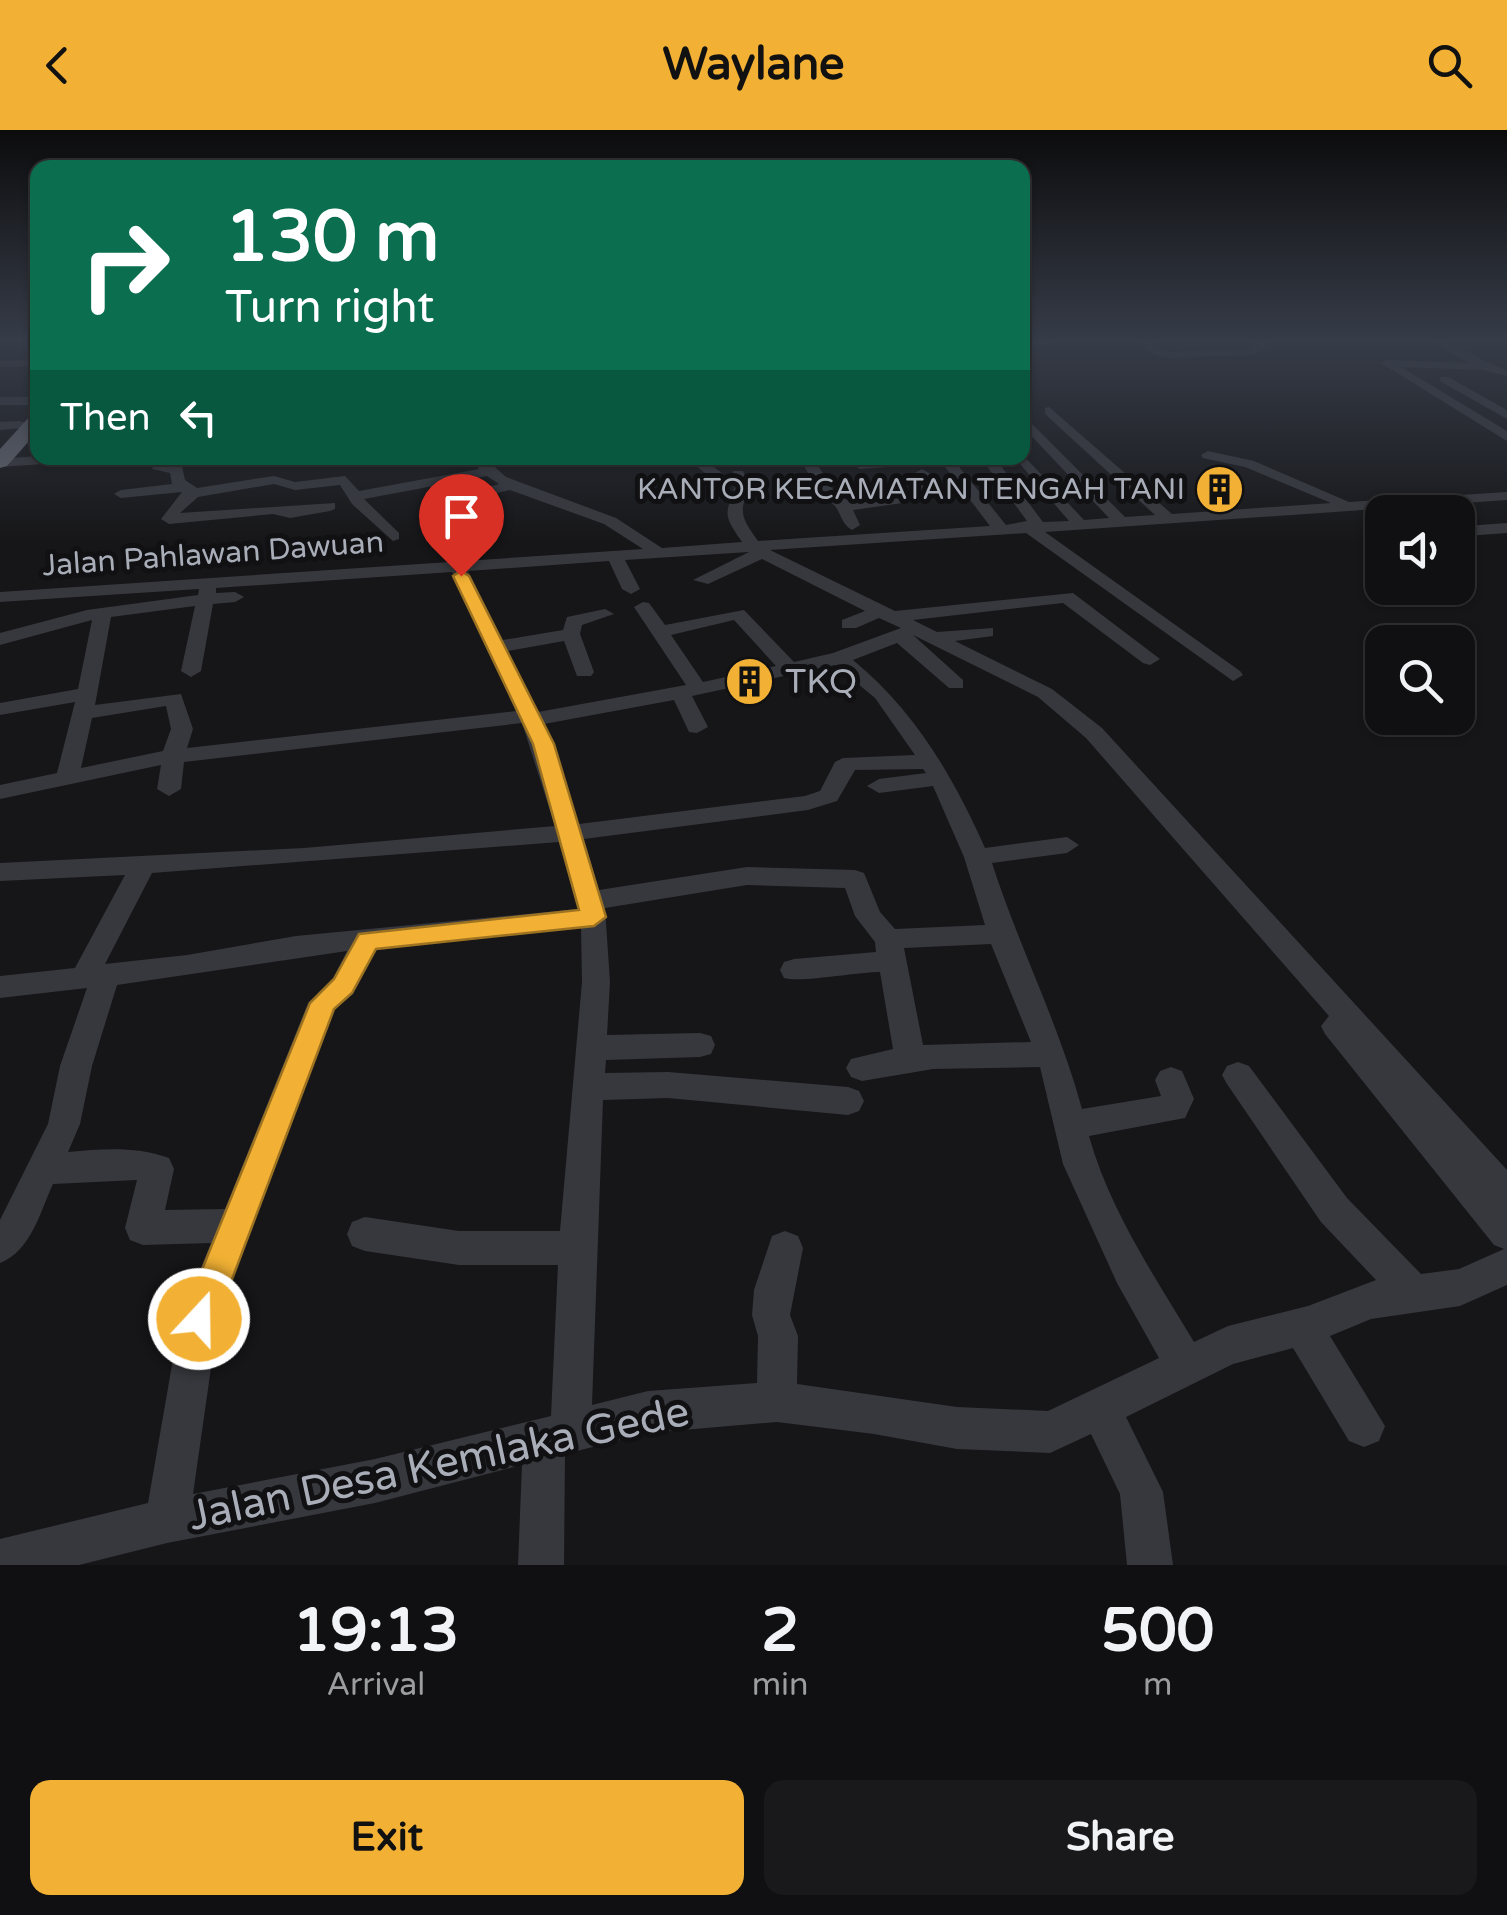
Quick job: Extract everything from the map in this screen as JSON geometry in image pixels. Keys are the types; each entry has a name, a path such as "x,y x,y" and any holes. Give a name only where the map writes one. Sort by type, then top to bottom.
{"highway":[{"path":"0,447 25,425"},
{"path":"0,463 25,425"}],"street":[{"path":"1459,409 1504,439"},
{"path":"1049,411 1168,518"},
{"path":"1030,426 1120,521"},
{"path":"1208,456 1249,464 1345,505"},
{"path":"0,463 30,461"},
{"path":"161,465 159,469 177,469 178,482 190,490"},
{"path":"327,465 346,480 393,536"},
{"path":"703,465 724,482 738,477 742,488 734,503 733,518 757,552 786,562 895,624 1009,673 1068,708 1275,943 1507,1195"},
{"path":"812,465 834,481"},
{"path":"861,465 870,476 818,483 829,496 846,506 931,495 922,474"},
{"path":"951,465 1000,528"},
{"path":"992,465 1032,528 1233,675"},
{"path":"1028,465 1079,523"},
{"path":"356,496 400,490 477,470 502,488 607,520 633,532 656,552"},
{"path":"378,478 396,478 400,490"},
{"path":"176,505 122,503 274,480 295,486 346,480"},
{"path":"466,498 502,488"},
{"path":"190,490 169,519 273,509 290,513 330,506"},
{"path":"854,531 1032,528 1345,505 1507,499"},
{"path":"1475,502 1507,499"},
{"path":"846,506 854,531"},
{"path":"0,640 44,624 207,591 459,572 614,554 757,552 854,531 961,517"},
{"path":"1475,531 1502,531"},
{"path":"702,580 757,552"},
{"path":"614,554 631,589"},
{"path":"459,572 531,717 592,909 596,982 590,1086 577,1248 541,1565"},
{"path":"191,672 207,591"},
{"name":"Jalan Pahlawan Dawuan","path":"0,597 207,591"},
{"path":"849,624 895,624 1067,598 1150,660"},
{"path":"642,607 660,632 688,689 697,727"},
{"path":"67,778 102,613"},
{"path":"584,672 571,634 574,621 605,614"},
{"path":"660,632 738,614 789,668"},
{"path":"895,624 956,684"},
{"path":"0,792 173,756 531,717 688,689 840,658 895,624 954,638 986,632"},
{"path":"494,647 571,634"},
{"path":"840,658 882,694 936,770 978,857 1001,934 1052,1055 1080,1164 1130,1270 1186,1365"},
{"path":"0,709 173,698 182,722 170,789"},
{"path":"0,872 142,867 570,836 808,803 829,796 842,768 851,763 936,770"},
{"path":"879,786 936,770"},
{"path":"978,857 1068,846"},
{"path":"0,1246 12,1234 64,1124 94,978 142,867"},
{"path":"0,986 94,978 296,946 592,909 747,876 855,879 868,916 891,951 910,1059"},
{"path":"794,970 1001,934"},
{"path":"167,1520 199,1319 323,1003 343,986 368,940"},
{"path":"1275,943 1507,1233"},
{"path":"592,1048 700,1045"},
{"path":"862,1068 910,1059 982,1054 1052,1055"},
{"path":"1238,1074 1334,1210 1414,1294"},
{"path":"1070,1125 1174,1108 1178,1099 1171,1080"},
{"path":"590,1086 668,1085 848,1101"},
{"path":"42,1169 127,1163 157,1169 143,1228 236,1225"},
{"path":"366,1234 460,1248 577,1248"},
{"path":"777,1402 778,1336 772,1315 773,1289 780,1278 785,1248"},
{"name":"Jalan Desa Kemlaka Gede","path":"0,1562 80,1554 167,1520 376,1481 648,1412 777,1402 1009,1433 1050,1432 1228,1346 1301,1326 1371,1300 1460,1287 1507,1266"},
{"path":"1301,1326 1364,1426"},
{"path":"1100,1408 1141,1492 1150,1565"}],"place":[{"name":"KANTOR KECAMATAN TENGAH TANI","path":"1220,489"},
{"name":"TKQ","path":"750,682"}],"route":[{"path":"199,1319 323,1003 343,986 368,940 594,917 544,744 461,576"}]}
